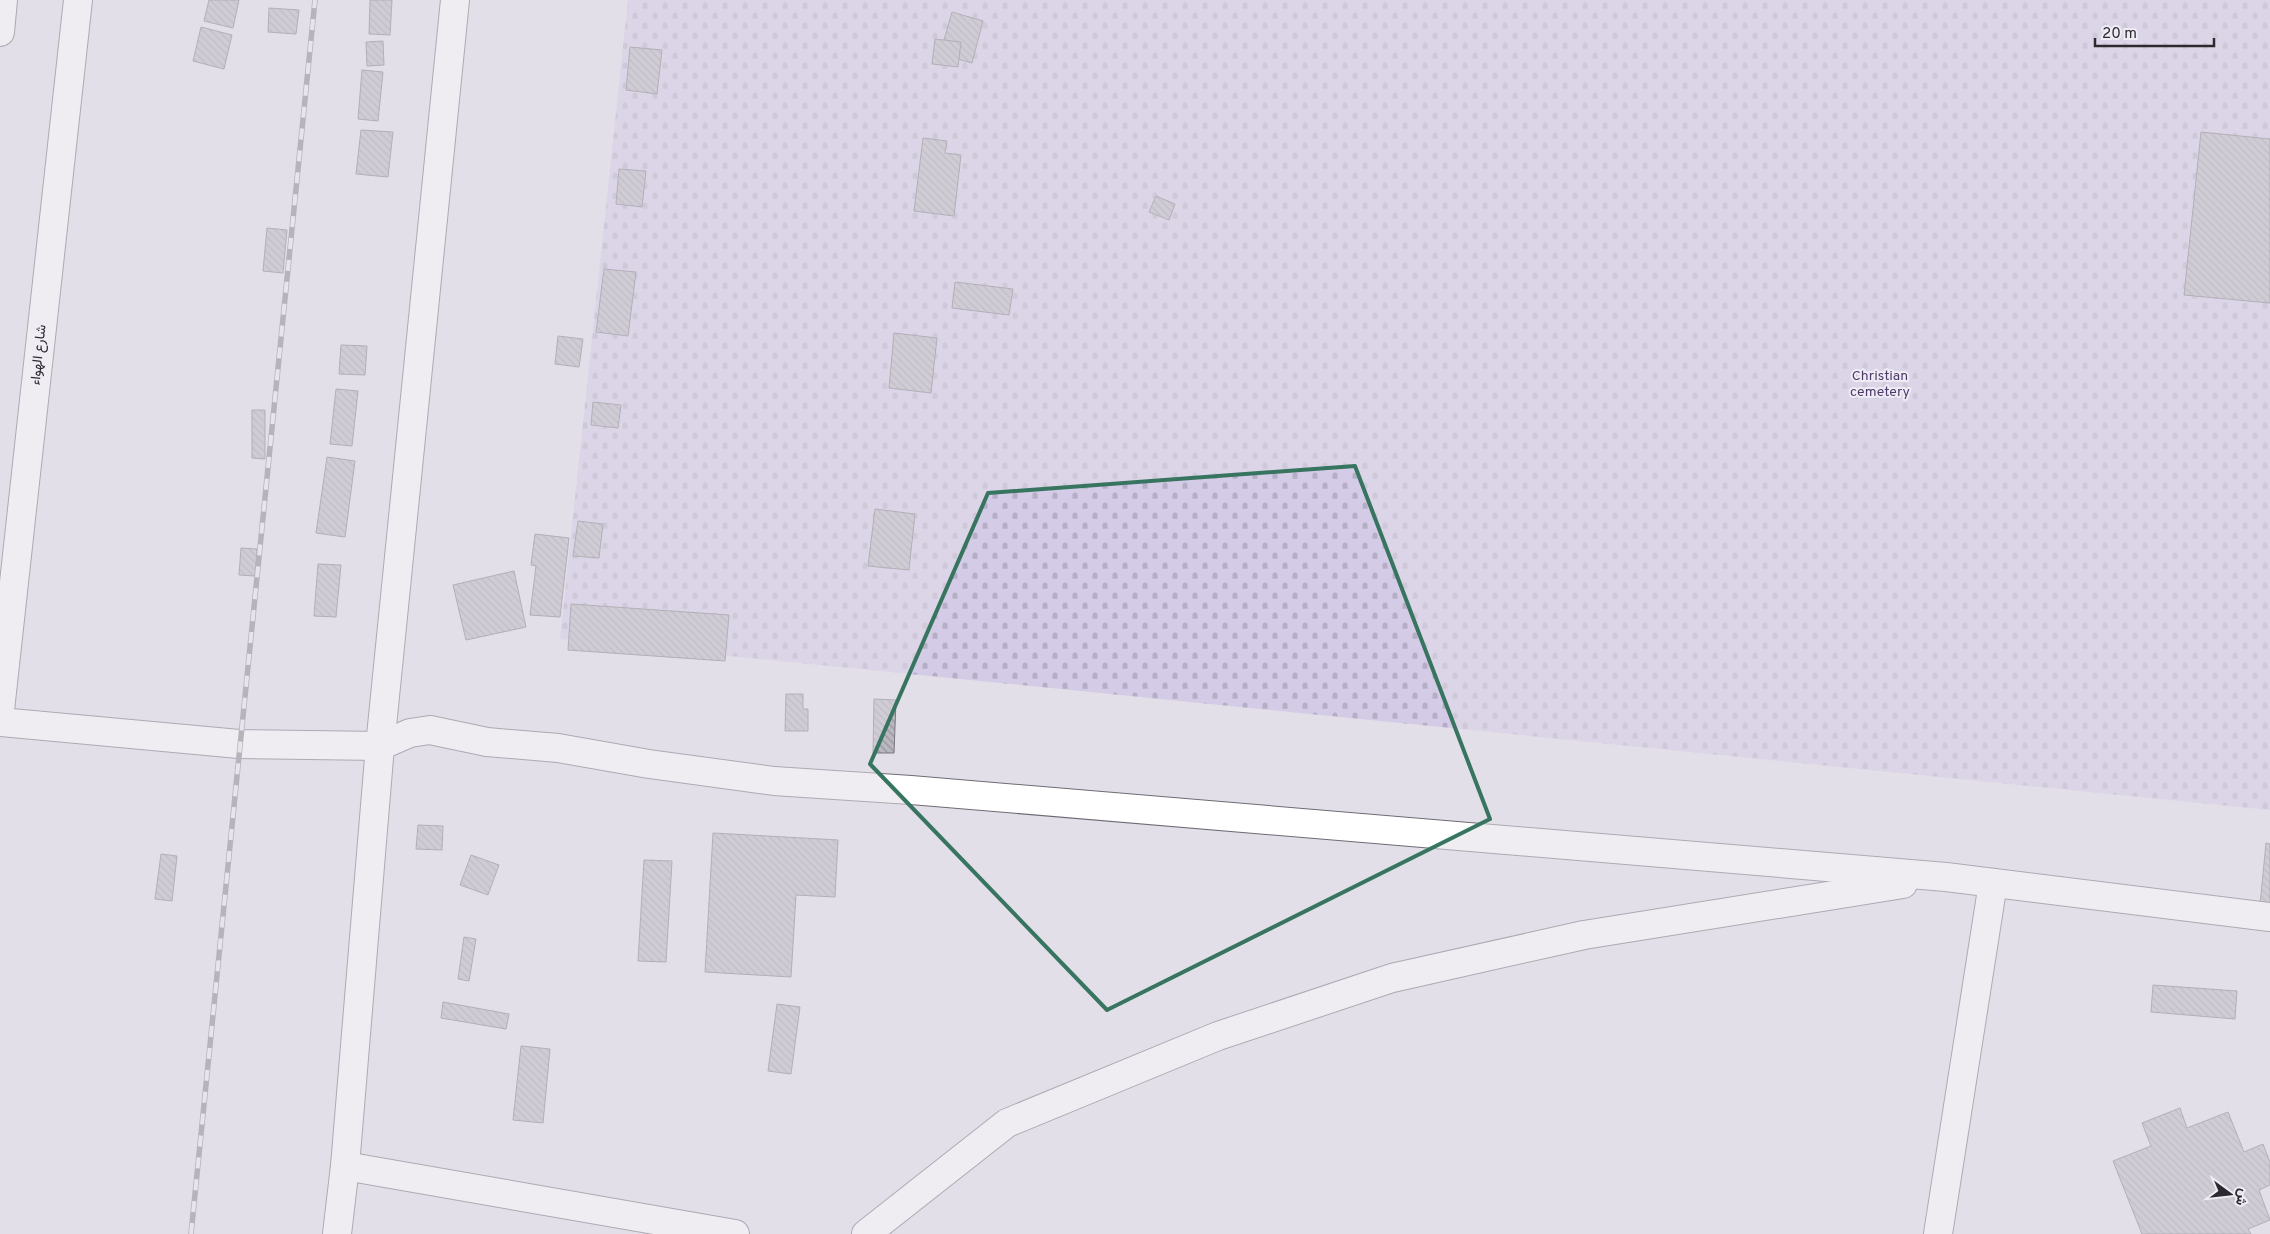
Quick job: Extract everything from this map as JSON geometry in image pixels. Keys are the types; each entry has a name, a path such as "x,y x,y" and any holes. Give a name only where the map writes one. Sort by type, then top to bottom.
{"main road":[{"path":"0,32 3,0"},
{"name":"شارع الهواء","path":"0,710 78,0"},
{"path":"337,1234 345,1166 380,746 455,0"},
{"path":"0,722 204,742 380,746 410,733 430,730 487,742 558,748 649,764 774,781 920,791 1946,878 2270,917"},
{"path":"866,1234 1007,1123 1218,1036 1374,984 1584,935 1946,878"},
{"path":"1938,1234 1993,883"},
{"path":"345,1166 735,1234"}],"highlighted area":[{"path":"1355,466 1490,819 1107,1010 870,764 988,493"}],"green space":[{"name":"Christian cemetery","path":"628,0 2270,0 2270,810 560,639"}],"building":[{"path":"209,0 239,0 233,28 204,21"},
{"path":"370,0 392,0 390,35 369,34"},
{"path":"269,8 299,10 296,34 268,32"},
{"path":"952,12 983,21 972,63 940,54"},
{"path":"201,27 232,35 224,69 193,61"},
{"path":"935,39 961,42 958,67 932,64"},
{"path":"383,41 384,65 367,66 366,42"},
{"path":"630,47 662,50 657,94 626,90"},
{"path":"362,70 383,72 378,121 358,119"},
{"path":"361,130 393,132 388,177 356,174"},
{"path":"2201,132 2270,139 2270,303 2184,295"},
{"path":"923,138 947,141 945,153 961,155 954,216 914,211"},
{"path":"619,169 646,171 642,207 616,204"},
{"path":"1156,196 1175,204 1169,220 1149,212"},
{"path":"267,228 287,230 283,273 263,271"},
{"path":"604,269 636,272 628,336 596,332"},
{"path":"955,282 1013,289 1009,315 952,308"},
{"path":"894,333 937,338 931,393 889,388"},
{"path":"558,336 583,339 579,367 555,364"},
{"path":"341,345 367,346 365,375 339,374"},
{"path":"336,389 358,391 352,446 330,444"},
{"path":"593,402 621,405 618,428 591,425"},
{"path":"252,410 265,410 265,459 252,458"},
{"path":"327,457 355,461 345,537 316,533"},
{"path":"875,509 915,514 909,570 868,566"},
{"path":"578,521 603,524 599,558 573,556"},
{"path":"535,534 569,538 560,617 530,615 536,566 531,565"},
{"path":"241,548 257,549 255,576 239,575"},
{"path":"318,564 341,565 336,617 314,616"},
{"path":"514,571 526,627 466,640 453,585"},
{"path":"571,604 729,615 725,661 568,650"},
{"path":"786,694 803,694 803,709 808,709 808,731 785,731"},
{"path":"874,699 896,700 894,753 873,753"},
{"path":"418,825 443,826 442,850 416,849"},
{"path":"713,833 838,840 835,897 796,895 791,977 705,972"},
{"path":"2266,843 2270,844 2270,905 2260,905"},
{"path":"161,854 177,856 172,901 155,899"},
{"path":"471,855 499,865 488,895 460,885"},
{"path":"644,860 672,861 666,962 638,961"},
{"path":"464,937 476,939 469,981 458,979"},
{"path":"2153,985 2237,991 2235,1019 2151,1012"},
{"path":"443,1002 509,1014 506,1029 441,1018"},
{"path":"777,1004 800,1007 791,1074 768,1071"},
{"path":"521,1046 550,1049 543,1123 513,1120"},
{"path":"2180,1108 2187,1128 2228,1112 2244,1152 2263,1144 2270,1162 2270,1185 2259,1190 2270,1220 2248,1229 2251,1234 2142,1234 2113,1161 2151,1146 2142,1123"}],"railway":[{"path":"191,1234 315,0"}]}
